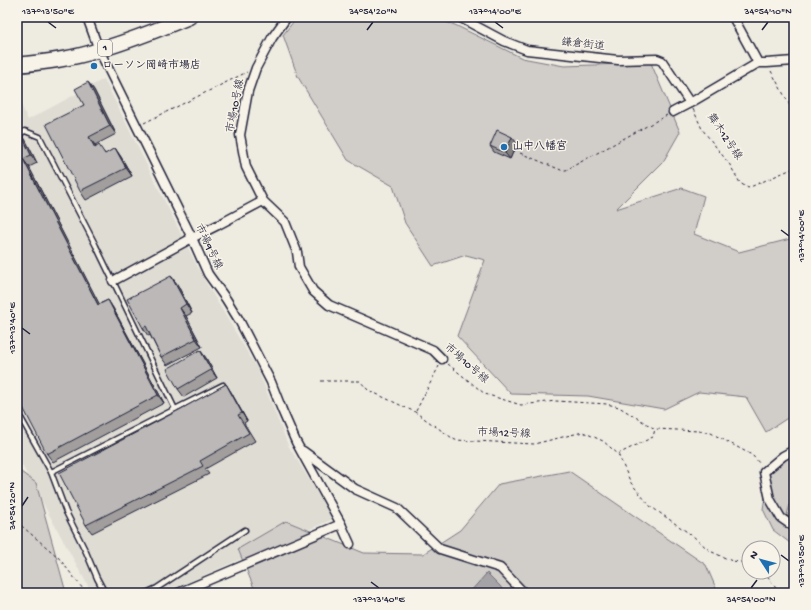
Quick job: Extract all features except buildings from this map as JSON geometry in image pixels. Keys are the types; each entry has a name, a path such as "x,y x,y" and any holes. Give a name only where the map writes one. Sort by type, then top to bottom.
{"highway":[{"name":"1","path":"17,65 43,63 71,58 163,17"},
{"name":"1","path":"17,57 49,54 97,46 189,17"}],"street":[{"name":"市場9号線","path":"87,17 97,46 192,238 208,274 239,320 271,382 296,442 341,524 350,544"},
{"name":"市場10号線","path":"287,17 272,38 256,68 248,91 240,135 246,167 263,200 285,222 297,252 299,267 313,291 329,305 433,350 442,359"},
{"name":"鎌倉街道","path":"459,17 504,41 527,50 618,60 657,59 662,61 690,103"},
{"path":"733,17 758,63"},
{"path":"673,112 758,63 794,61"},
{"path":"113,281 263,200"},
{"path":"301,450 355,489 397,508 440,549 500,568 524,593"},
{"path":"794,450 783,456 764,472 770,499 781,518 794,527"},
{"path":"178,593 341,524"}],"lane":[{"path":"17,135 25,131 40,137 113,281 175,409"},
{"path":"52,472 223,385"},
{"path":"17,411 52,472 66,512 105,593"},
{"path":"146,593 157,588 245,530"}],"path":[{"path":"767,63 794,113"},
{"path":"137,127 256,68"},
{"name":"舞木12号線","path":"690,103 702,129 730,165 740,182 748,188 794,168"},
{"path":"520,153 561,170 566,170 673,112"},
{"path":"415,412 442,359"},
{"name":"市場10号線","path":"442,359 485,394 521,405 556,400 607,404 619,407 656,429 699,430 711,433 752,455 759,462 764,472"},
{"name":"市場12号線","path":"321,381 360,381 368,390 415,412 456,440 534,444 583,432 602,441 618,454 631,483 650,506 693,536 710,551 732,560 741,562"},
{"path":"618,454 653,437 656,429"},
{"path":"17,522 58,557 83,589 84,593"},
{"path":"770,580 779,593"}],"shaded area":[{"path":"297,17 431,17 455,25 522,58 564,66 651,63 680,132 663,162 616,209 682,188 704,196 694,234 739,252 794,238 794,417 789,417 766,432 746,397 699,392 664,409 588,396 511,394 457,336 485,260 466,255 433,266 405,223 393,186 348,160 298,77 283,35"},
{"path":"104,79 202,276 258,370 288,445 333,519 163,593 92,593 17,456 17,96 28,120"},
{"path":"794,454 794,489 787,515 794,520 794,546 773,530 763,509 769,475 787,457"},
{"path":"17,469 36,483 67,593 17,593"},
{"path":"569,471 706,565 718,593 256,593 238,549 286,521 364,553 423,554 460,530 499,484"},
{"path":"794,489 794,520 787,515"},
{"path":"487,573 505,593 469,593"}],"place":[{"name":"ローソン岡崎市場店","path":"94,66"},
{"name":"山中八幡宮","path":"504,147"}]}
